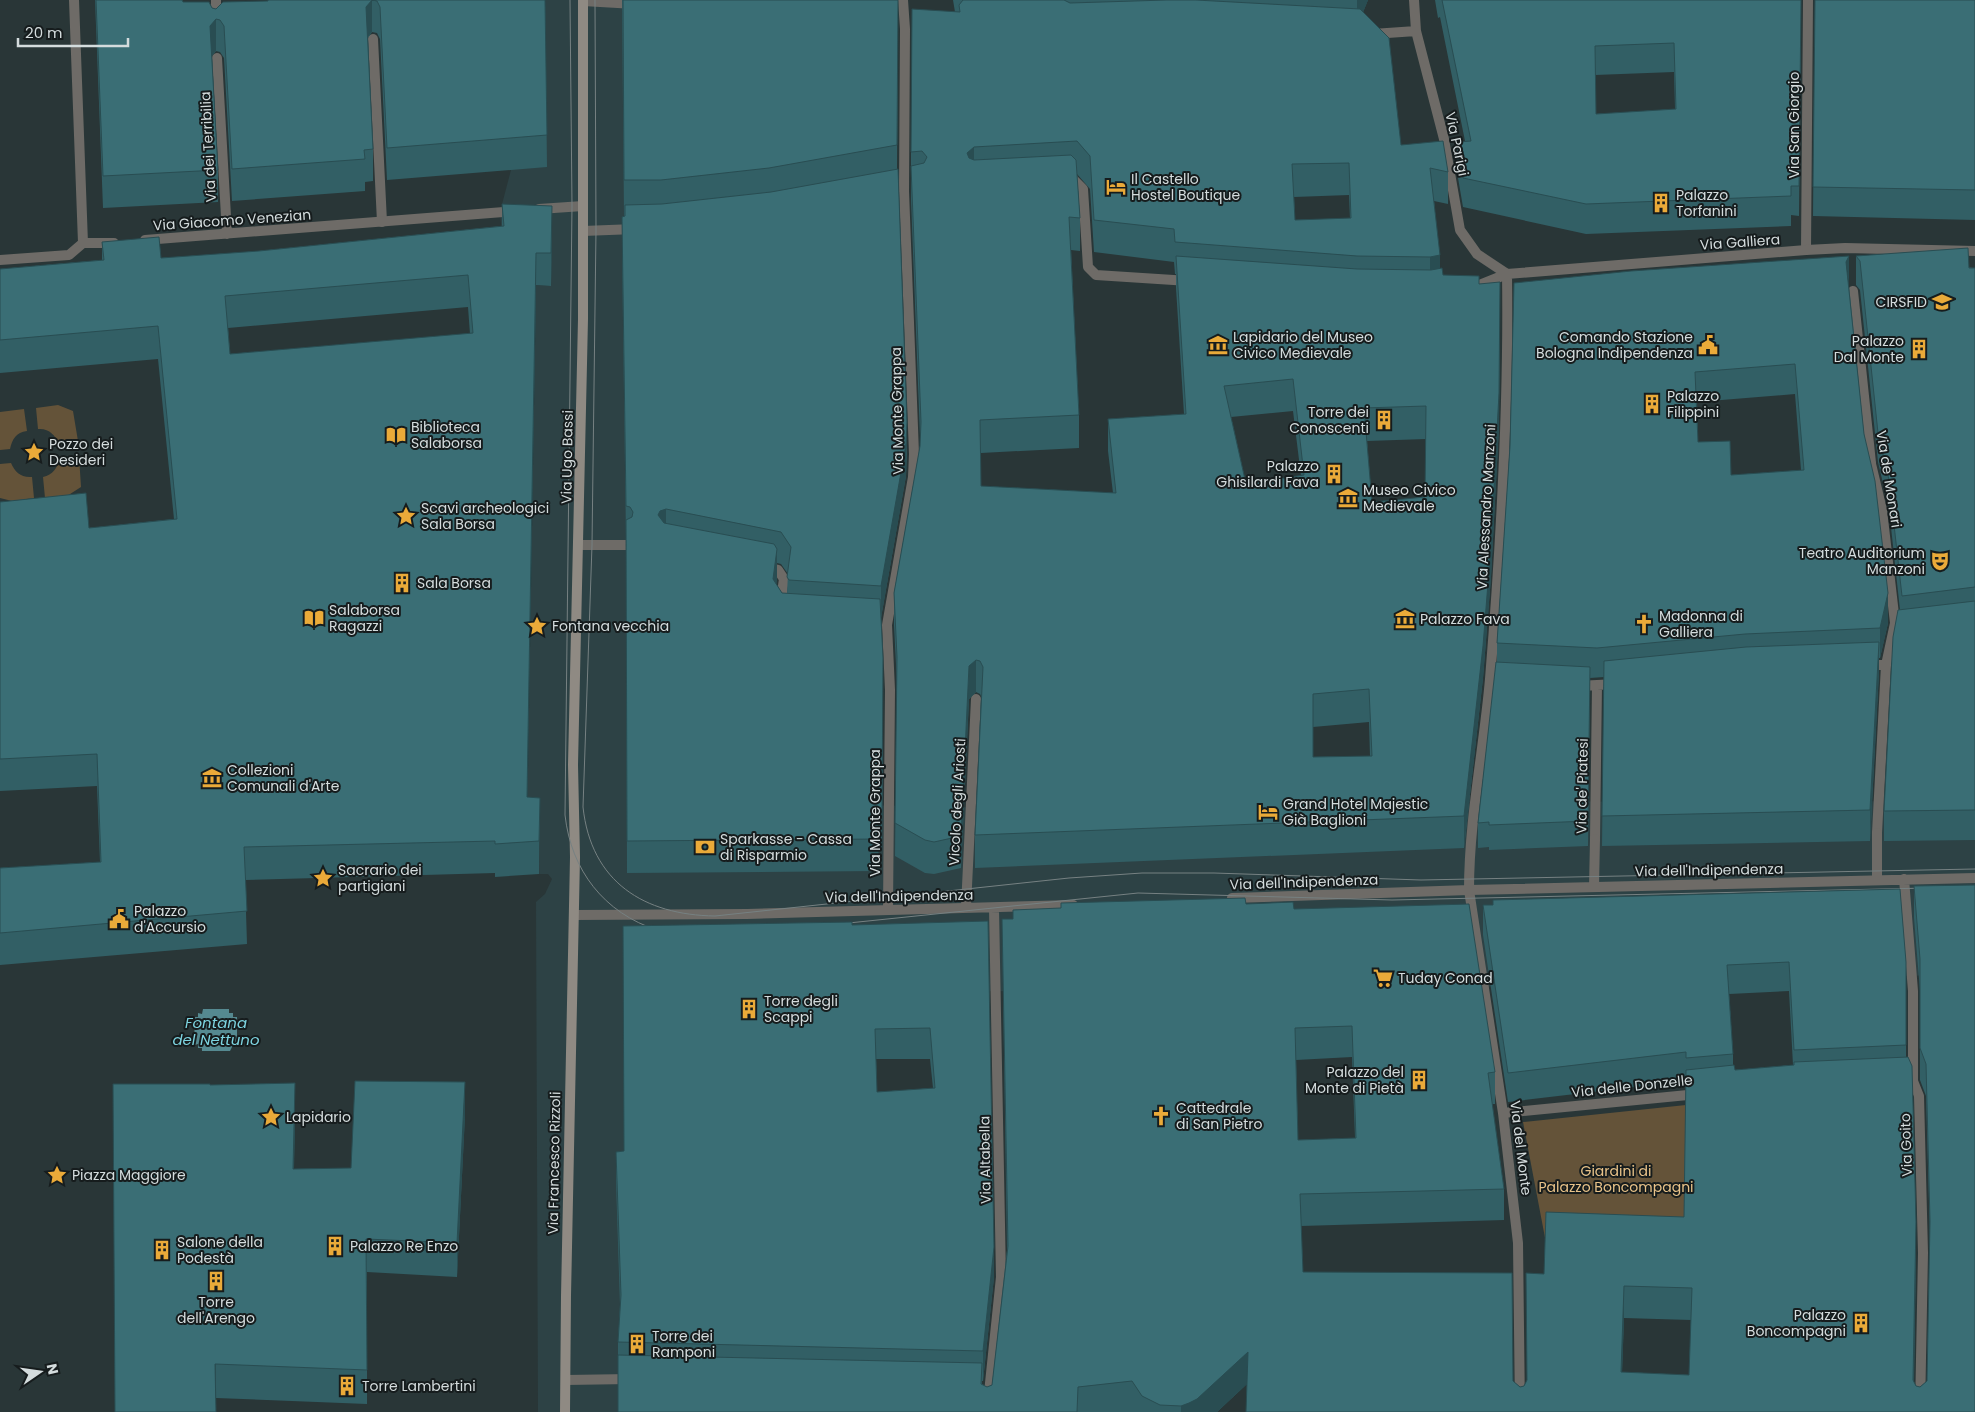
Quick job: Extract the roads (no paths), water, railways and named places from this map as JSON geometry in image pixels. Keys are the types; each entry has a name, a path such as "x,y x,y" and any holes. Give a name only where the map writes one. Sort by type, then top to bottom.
{"street":[{"path":"0,260 69,255 83,243 74,0"},
{"path":"216,0 216,34"},
{"name":"Via Monte Grappa","path":"888,909 890,690 882,624 913,477 914,454 904,191 905,24 903,0"},
{"name":"Via Parigi","path":"1414,0 1416,31 1444,139 1460,230 1478,254 1507,274"},
{"name":"Via San Giorgio","path":"1806,250 1808,0"},
{"path":"583,1 650,6"},
{"name":"Via Ugo Bassi","path":"574,915 574,764 580,545 583,1"},
{"path":"1359,34 1416,31"},
{"path":"373,39 382,222"},
{"name":"Via dei Terribilia","path":"217,58 227,234"},
{"path":"1054,182 1074,180 1083,189 1088,268 1096,275 1197,282"},
{"name":"Via Giacomo Venezian","path":"83,243 128,242 583,206"},
{"path":"583,231 645,229"},
{"name":"Via Galliera","path":"1463,290 1479,286 1507,274 1806,250 1845,248 1975,251"},
{"name":"Via Alessandro Manzoni","path":"1469,890 1470,834 1490,680 1503,482 1507,274"},
{"name":"Via de' Monari","path":"1853,291 1870,463 1882,510 1898,633 1887,652 1877,833 1877,879"},
{"path":"580,545 626,545"},
{"path":"750,565 778,570 784,579 780,610 785,619"},
{"path":"1853,666 1886,664"},
{"path":"1490,680 1504,682"},
{"path":"1566,685 1623,683"},
{"name":"Via de' Piatesi","path":"1594,886 1597,685"},
{"name":"Vicolo degli Ariosti","path":"966,907 976,699"},
{"name":"Via dell'Indipendenza","path":"1222,899 1594,886 1975,878"},
{"name":"Via Goito","path":"1904,879 1913,991 1913,1081 1918,1096 1924,1253 1920,1412"},
{"name":"Via del Monte","path":"1469,890 1479,944 1503,1113 1518,1243 1520,1412"},
{"name":"Via dell'Indipendenza","path":"574,915 747,914 1083,904"},
{"name":"Via Altabella","path":"987,1412 985,1388 1001,1277 994,908"},
{"name":"Via Francesco Rizzoli","path":"566,1412 574,915"},
{"path":"1900,1080 1913,1081"},
{"name":"Via delle Donzelle","path":"1503,1113 1706,1093"},
{"path":"566,1380 639,1380"}],"water":[{"name":"Fontana del Nettuno","path":"203,1009 229,1009 229,1013 233,1013 233,1017 237,1017 237,1043 234,1043 230,1051 202,1051 202,1048 198,1048 198,1044 195,1045 194,1017 198,1017 198,1013 202,1014"}],"tram line":[{"path":"570,0 572,206 565,815 574,854 593,887 621,913 657,930"},
{"path":"595,0 596,230 592,545 583,807 588,833 597,856 610,874 625,889 644,901 666,909 689,914 715,916 1069,878 1142,873 1214,873 1421,880 1975,869"},
{"path":"839,924 1138,893 1392,900 1927,888"}],"place":[{"name":"Il Castello Hostel Boutique","path":"1116,187"},
{"name":"Palazzo Torfanini","path":"1661,203"},
{"name":"CIRSFID","path":"1942,302"},
{"name":"Lapidario del Museo Civico Medievale","path":"1218,345"},
{"name":"Comando Stazione Bologna Indipendenza","path":"1708,345"},
{"name":"Palazzo Dal Monte","path":"1919,349"},
{"name":"Palazzo Filippini","path":"1652,404"},
{"name":"Torre dei Conoscenti","path":"1384,420"},
{"name":"Biblioteca Salaborsa","path":"396,435"},
{"name":"Pozzo dei Desideri","path":"34,452"},
{"name":"Palazzo Ghisilardi Fava","path":"1334,474"},
{"name":"Museo Civico Medievale","path":"1348,498"},
{"name":"Scavi archeologici Sala Borsa","path":"406,516"},
{"name":"Teatro Auditorium Manzoni","path":"1940,561"},
{"name":"Sala Borsa","path":"402,583"},
{"name":"Salaborsa Ragazzi","path":"314,618"},
{"name":"Palazzo Fava","path":"1405,619"},
{"name":"Madonna di Galliera","path":"1644,624"},
{"name":"Fontana vecchia","path":"537,626"},
{"name":"Collezioni Comunali d'Arte","path":"212,778"},
{"name":"Grand Hotel Majestic Già Baglioni","path":"1268,812"},
{"name":"Sparkasse - Cassa di Risparmio","path":"705,847"},
{"name":"Sacrario dei partigiani","path":"323,878"},
{"name":"Palazzo d'Accursio","path":"119,919"},
{"name":"Tuday Conad","path":"1383,978"},
{"name":"Torre degli Scappi","path":"749,1009"},
{"name":"Palazzo del Monte di Pietà","path":"1419,1080"},
{"name":"Cattedrale di San Pietro","path":"1161,1116"},
{"name":"Lapidario","path":"271,1117"},
{"name":"Piazza Maggiore","path":"57,1175"},
{"name":"Palazzo Re Enzo","path":"335,1246"},
{"name":"Salone della Podestà","path":"162,1250"},
{"name":"Torre dell'Arengo","path":"216,1281"},
{"name":"Palazzo Boncompagni","path":"1861,1323"},
{"name":"Torre dei Ramponi","path":"637,1344"},
{"name":"Torre Lambertini","path":"347,1386"}],"park label":[{"name":"Giardini di Palazzo Boncompagni","path":"1616,1180"}]}
